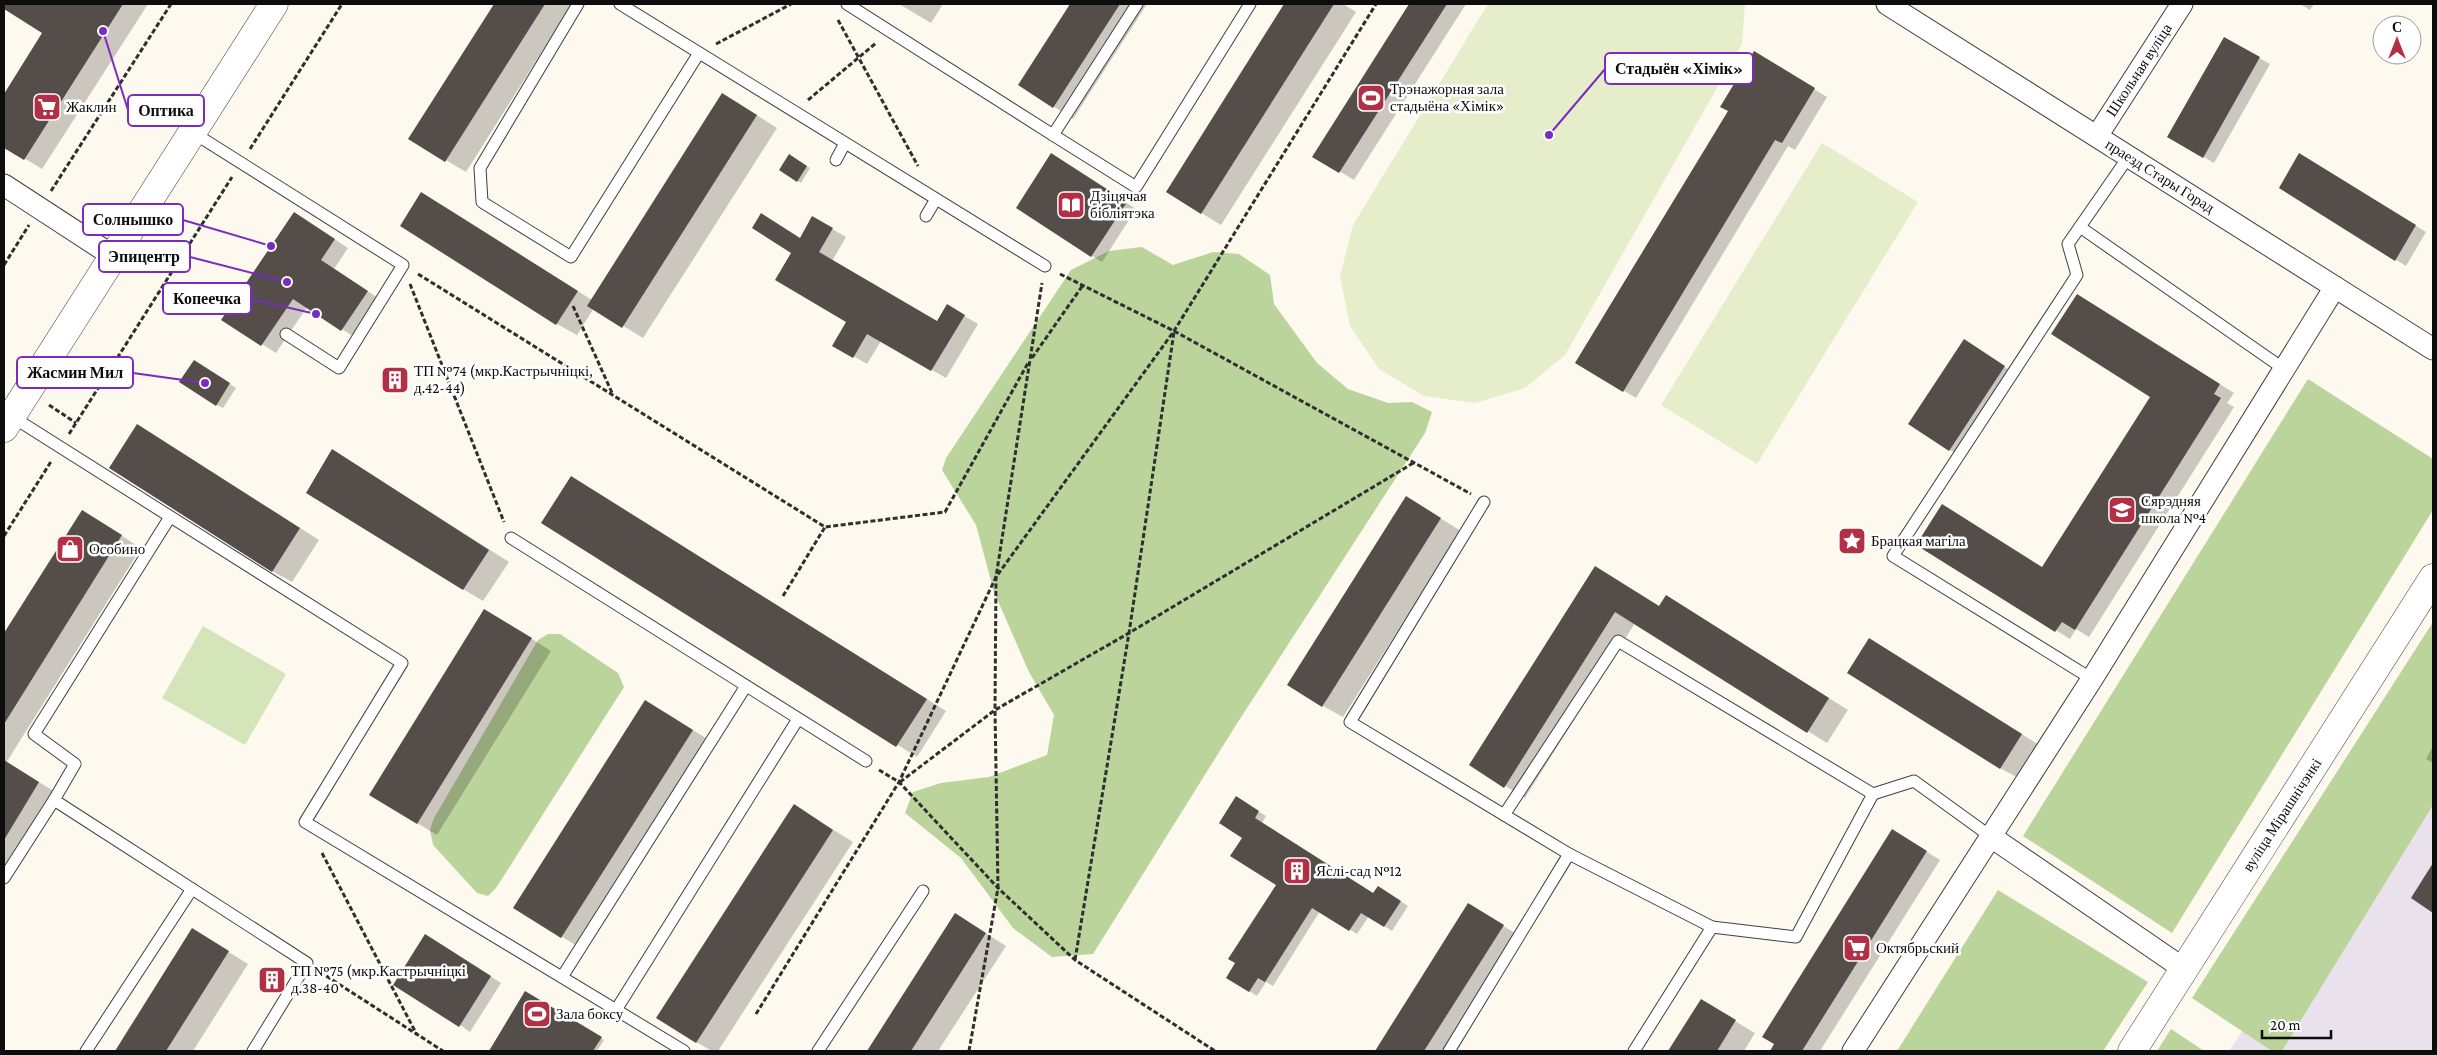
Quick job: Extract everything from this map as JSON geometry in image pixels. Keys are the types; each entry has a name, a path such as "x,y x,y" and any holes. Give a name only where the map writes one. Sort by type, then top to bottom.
{"street":[{"path":"8,422 274,4"},
{"name":"праезд Стары Горад","path":"1887,4 1916,11 2096,136 2433,348"},
{"name":"Школьная вуліца","path":"2096,136 2182,4"},
{"path":"4,185 114,256"},
{"path":"1853,1051 2092,678 2336,287"},
{"name":"вуліца Мірашнічэнкі","path":"2132,1051 2433,578"},
{"path":"1990,836 2184,969"}],"lane":[{"path":"578,4 480,168 482,202 571,257 699,53"},
{"path":"620,4 1045,266"},
{"path":"846,4 1136,187 1250,4"},
{"path":"1053,135 1137,4"},
{"path":"192,132 402,265 339,368 286,334"},
{"path":"836,160 846,143"},
{"path":"2092,678 1893,556 2077,275 2068,244 2129,156"},
{"path":"926,216 936,199"},
{"path":"2080,227 2284,369"},
{"path":"8,422 60,447 402,663 305,822 684,1051"},
{"path":"1484,502 1350,722 1569,854 1712,927 1796,937 1873,794 1914,781 1990,836"},
{"path":"4,878 75,764 34,734 170,517"},
{"path":"511,538 866,761"},
{"path":"1504,815 1618,641 1873,794"},
{"path":"562,977 746,686"},
{"path":"616,1010 798,719"},
{"path":"54,800 307,963 253,1051"},
{"path":"1449,1051 1569,854"},
{"path":"86,1051 192,889"},
{"path":"818,1051 923,891"},
{"path":"1634,1051 1712,927"}],"path":[{"path":"4,265 170,4"},
{"path":"4,536 342,4"},
{"path":"699,53 790,4"},
{"path":"756,1014 899,782 996,577 1174,331 1376,4"},
{"path":"834,11 936,199"},
{"path":"794,112 890,31"},
{"path":"402,265 825,527 946,512 1030,359 1083,285"},
{"path":"402,265 511,538"},
{"path":"969,1051 998,888 995,710 996,577 1045,266 1174,331 1415,462 1484,502"},
{"path":"573,306 613,395"},
{"path":"1075,960 1129,633 1174,331"},
{"path":"899,782 995,710 1129,633 1415,462"},
{"path":"783,596 825,527"},
{"path":"866,761 899,782 998,888 1075,960 1215,1051"},
{"path":"305,822 418,1035"},
{"path":"307,963 443,1051"}],"shaded area":[{"path":"2433,743 2433,1051 2229,1051 2424,759"}],"green space":[{"path":"1488,4 1745,4 1742,44 1565,355 1525,388 1475,403 1424,396 1379,369 1350,326 1340,276 1353,225"},
{"path":"1822,143 1918,202 1757,464 1661,405"},
{"path":"1142,247 1173,265 1213,252 1239,254 1270,275 1274,304 1317,363 1348,389 1388,403 1412,402 1432,412 1425,433 1236,725 1093,954 1052,957 1013,928 961,858 905,813 913,792 941,783 989,777 1047,755 1054,715 1029,672 994,592 976,525 942,470 946,458 1071,270 1109,251"},
{"path":"2308,379 2433,459 2433,510 2172,933 2023,836"},
{"path":"2433,622 2433,805 2282,1051 2272,1051 2192,998"},
{"path":"203,626 286,674 245,745 162,698"},
{"path":"548,634 560,634 618,673 624,687 496,888 488,896 477,893 433,845 430,830 434,818 538,640"},
{"path":"1998,890 2148,982 2103,1051 1897,1051"},
{"path":"2171,1029 2204,1051 2157,1051"}],"building":[{"path":"4,4 123,4 24,160 4,148 4,94 42,33 4,9"},
{"path":"494,4 545,4 445,162 408,139"},
{"path":"1070,4 1120,4 1053,108 1018,85"},
{"path":"1284,4 1334,4 1201,214 1166,192"},
{"path":"1409,4 1447,4 1339,173 1312,157"},
{"path":"2224,37 2260,57 2203,158 2167,137"},
{"path":"1754,51 1815,88 1782,143 1775,140 1623,392 1575,363 1728,111 1720,107"},
{"path":"722,93 757,115 622,328 587,306"},
{"name":"Дзіцячая бібліятэка","path":"1051,153 1127,202 1091,257 1016,208"},
{"path":"2299,153 2416,225 2395,261 2279,188"},
{"path":"789,154 807,166 797,182 779,170"},
{"path":"421,192 578,291 556,325 400,226"},
{"path":"294,212 335,239 321,260 368,291 341,331 293,299 261,346 221,320"},
{"path":"761,213 800,238 812,216 833,228 819,252 937,321 947,304 965,315 931,371 867,334 853,358 832,346 846,322 775,280 791,253 752,228"},
{"path":"2077,294 2220,384 2214,394 2221,398 2075,630 2062,622 2055,632 1916,545 1942,504 2042,567 2150,397 2051,334"},
{"path":"1964,339 2005,366 1949,451 1908,424"},
{"path":"194,360 230,383 216,406 179,382"},
{"path":"137,424 300,528 272,572 109,468"},
{"path":"332,449 489,550 463,590 306,493"},
{"path":"571,476 927,699 896,747 541,523"},
{"path":"1406,496 1441,518 1322,707 1287,685"},
{"path":"82,510 122,535 4,724 4,633"},
{"path":"1595,566 1659,606 1666,595 1829,698 1807,733 1615,612 1504,788 1469,765"},
{"path":"484,609 532,638 417,824 369,795"},
{"path":"1869,638 2022,734 2000,769 1847,673"},
{"path":"645,700 693,730 561,938 513,908"},
{"path":"4,760 39,782 4,840"},
{"name":"Яслі-сад №12","path":"1236,796 1259,811 1255,818 1373,893 1378,886 1401,901 1384,927 1361,913 1349,931 1312,908 1265,982 1258,978 1249,992 1226,978 1235,963 1228,959 1276,885 1230,856 1242,838 1219,823"},
{"path":"794,804 833,830 696,1043 656,1018"},
{"path":"1892,829 1927,851 1802,1051 1770,1051 1774,1044 1762,1037"},
{"path":"2433,863 2433,913 2411,898"},
{"path":"1468,903 1504,925 1424,1051 1375,1051"},
{"path":"955,913 986,933 911,1051 867,1051"},
{"path":"192,928 229,951 166,1051 115,1051"},
{"path":"425,934 491,976 459,1027 393,985"},
{"name":"Зала боксу","path":"525,991 602,1037 593,1051 489,1051"},
{"path":"1701,999 1736,1020 1717,1051 1668,1051"}],"place":[{"name":"Оптика","path":"103,31"},
{"name":"Трэнажорная зала стадыёна «Хімік»","path":"1371,98"},
{"name":"Жаклин","path":"47,107"},
{"name":"Стадыён «Хімік»","path":"1549,135"},
{"name":"Дзіцячая бібліятэка","path":"1071,205"},
{"name":"Солнышко","path":"271,246"},
{"name":"Эпицентр","path":"287,282"},
{"name":"Копеечка","path":"316,314"},
{"name":"ТП №74 (мкр.Кастрычніцкі, д.42-44)","path":"395,380"},
{"name":"Жасмин Мил","path":"205,383"},
{"name":"Сярэдняя школа №4","path":"2122,510"},
{"name":"Брацкая магіла","path":"1852,541"},
{"name":"Особино","path":"70,549"},
{"name":"Яслі-сад №12","path":"1297,871"},
{"name":"Октябрьский","path":"1857,948"},
{"name":"ТП №75 (мкр.Кастрычніцкі д.38-40","path":"272,980"},
{"name":"Зала боксу","path":"537,1014"}]}
